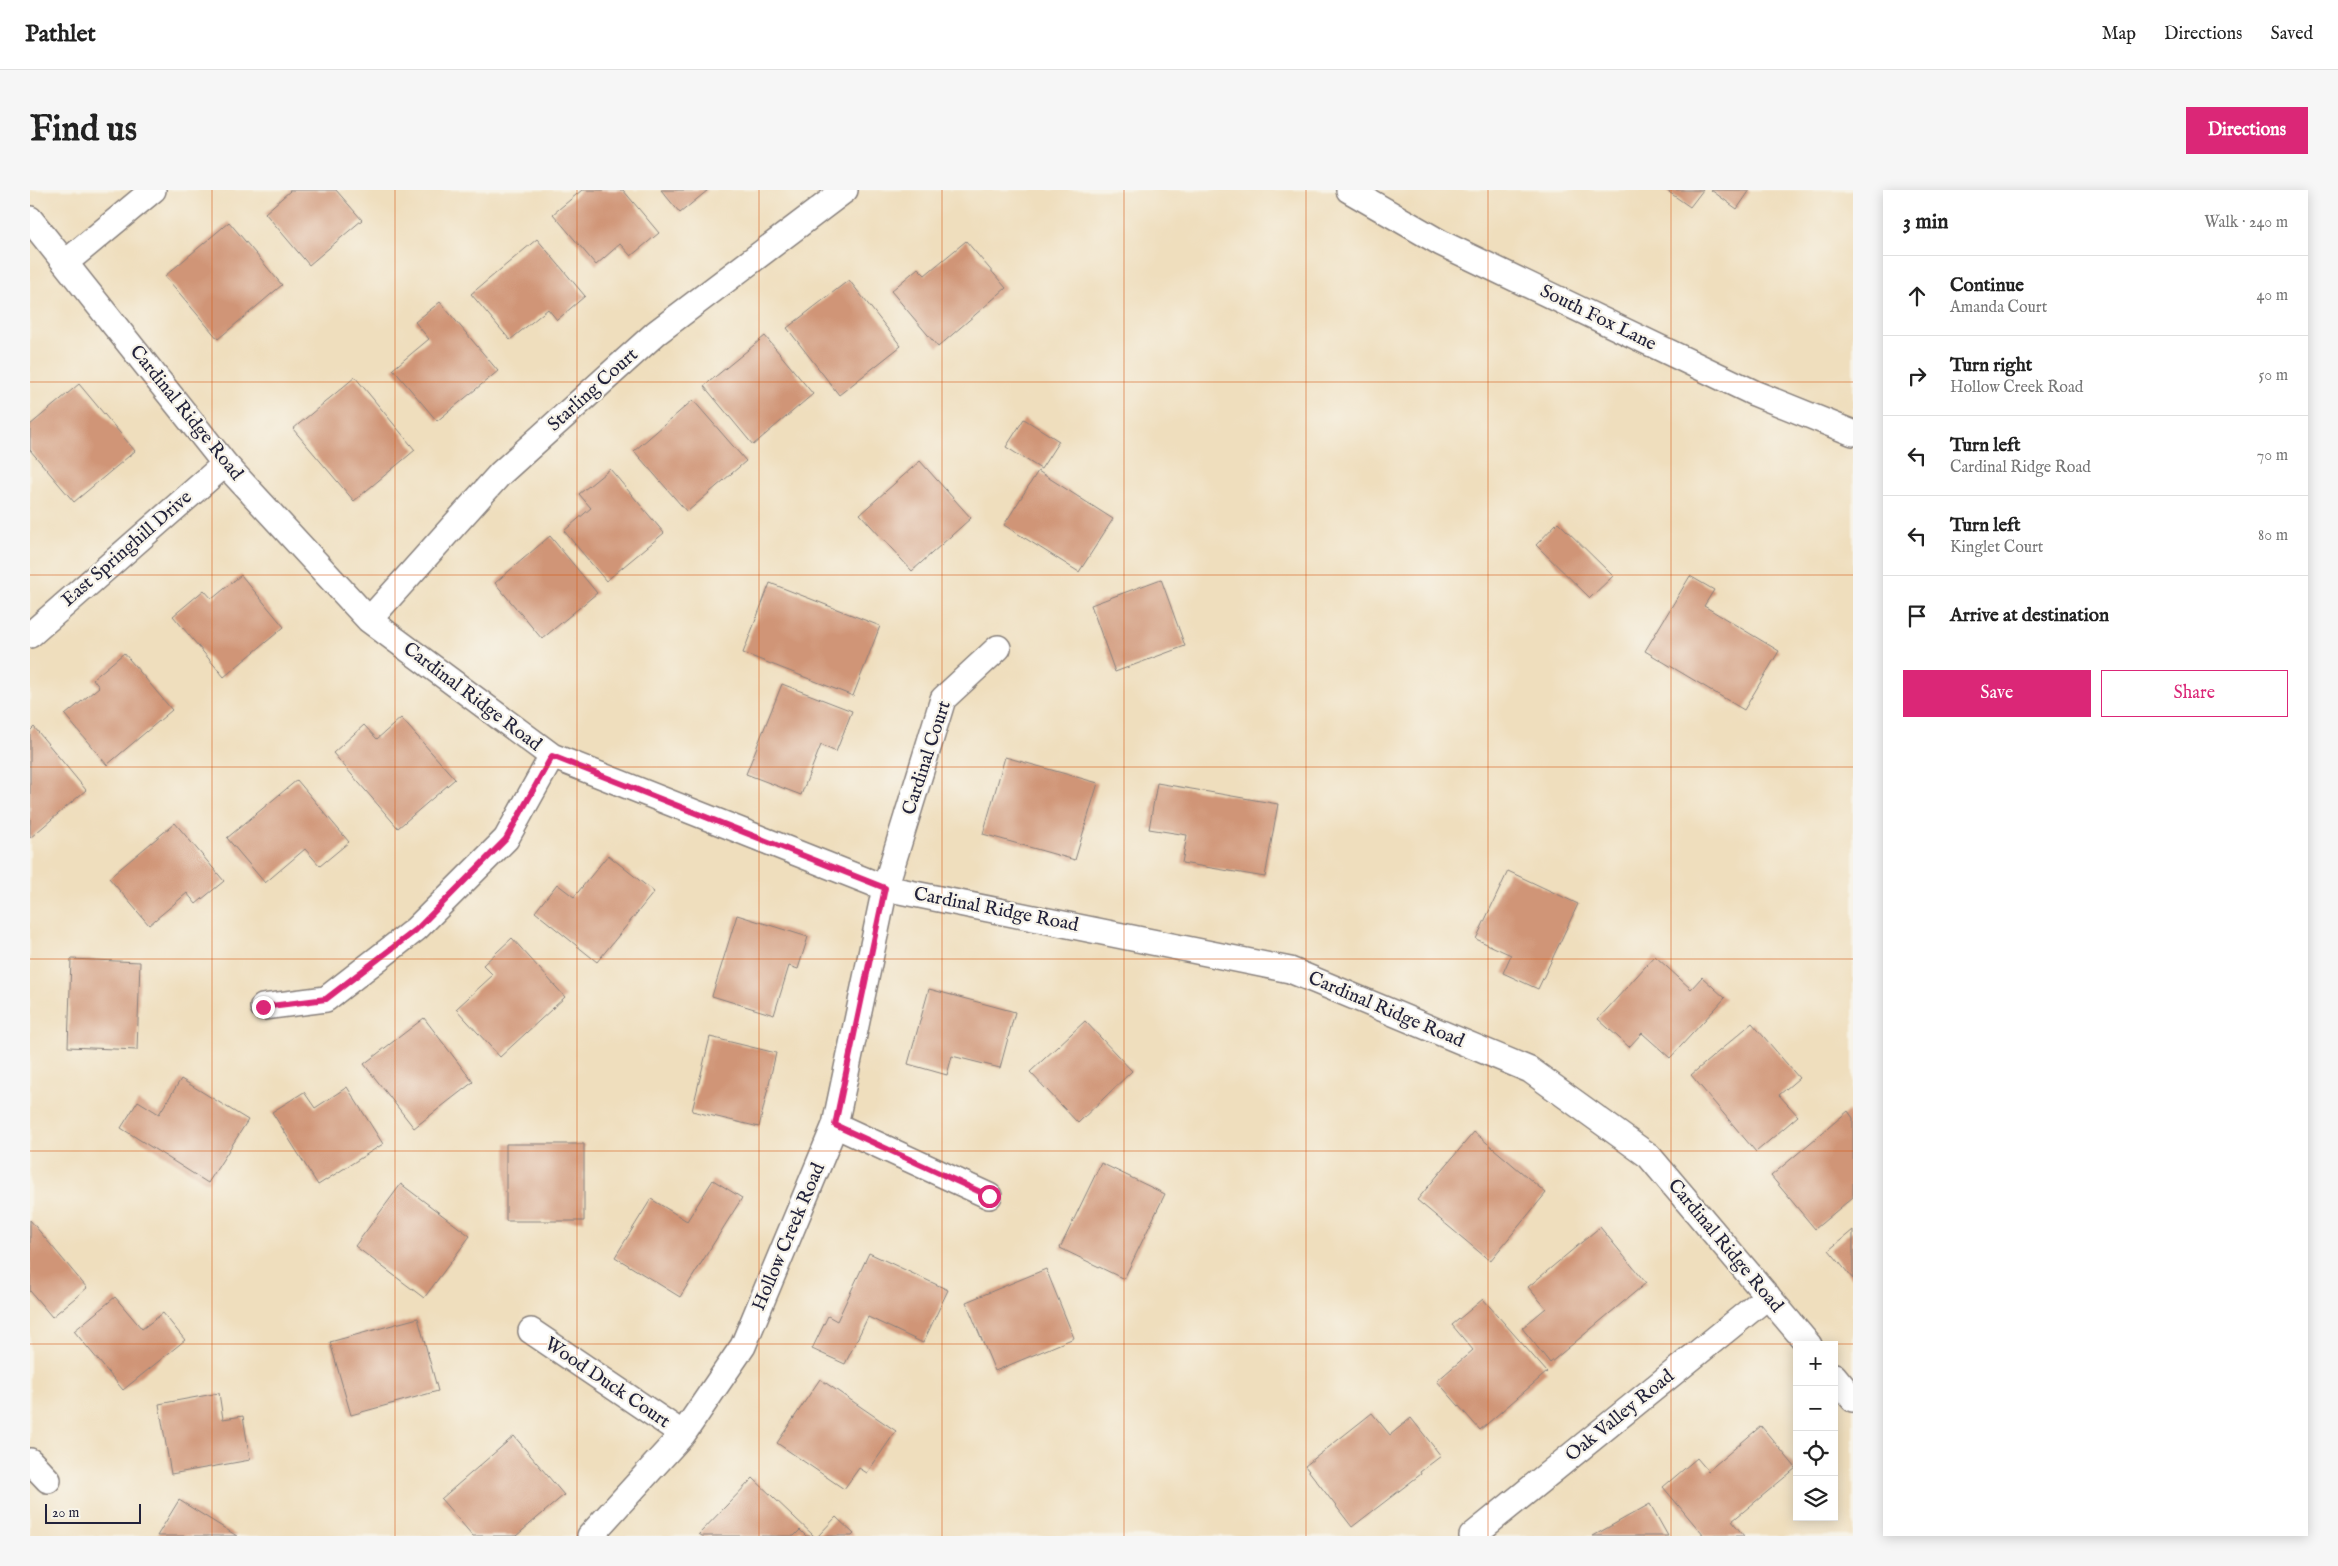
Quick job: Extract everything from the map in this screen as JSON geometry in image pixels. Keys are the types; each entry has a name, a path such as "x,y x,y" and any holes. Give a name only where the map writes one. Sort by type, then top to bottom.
{"street":[{"path":"65,263 153,190"},
{"name":"Starling Court","path":"369,620 500,474 656,333 845,190"},
{"name":"South Fox Lane","path":"1349,190 1441,243 1754,393 1853,433"},
{"name":"Cardinal Ridge Road","path":"30,219 225,464 369,620 552,756 885,888 1290,970 1530,1070 1649,1156 1806,1341"},
{"name":"East Springhill Drive","path":"30,635 225,464"},
{"name":"Cardinal Court","path":"885,888 943,698 998,648"},
{"path":"263,1007 326,999 416,930 506,839 552,756"},
{"name":"Hollow Creek Road","path":"590,1536 683,1434 743,1346 835,1125 885,888"},
{"path":"835,1125 989,1196"},
{"name":"Oak Valley Road","path":"1472,1536 1768,1296"},
{"name":"Wood Duck Court","path":"531,1332 683,1434"},
{"path":"1838,1381 1853,1399"},
{"path":"30,1461 48,1480"}],"building":[{"path":"289,190 336,190 362,220 309,265 265,213"},
{"path":"582,190 623,190 659,233 631,256 620,244 596,265 553,214"},
{"path":"661,190 708,190 680,213"},
{"path":"1666,190 1703,190 1690,207"},
{"path":"1711,190 1750,190 1737,209"},
{"path":"229,222 282,285 218,339 165,276"},
{"path":"537,239 585,296 557,320 548,309 510,340 471,294"},
{"path":"966,241 1006,288 938,347 891,291 918,268 925,275"},
{"path":"849,280 901,346 839,395 787,328"},
{"path":"440,302 498,371 437,421 393,369 429,339 415,322"},
{"path":"765,336 813,394 753,445 704,386"},
{"path":"355,377 415,450 354,501 293,429"},
{"path":"79,384 135,451 74,502 30,450 30,425"},
{"path":"693,400 746,461 687,512 634,451"},
{"path":"1024,419 1059,441 1041,469 1006,447"},
{"path":"920,461 971,518 912,571 860,514"},
{"path":"610,469 664,533 606,581 564,531 591,508 579,494"},
{"path":"1038,471 1113,519 1079,572 1004,525"},
{"path":"1558,522 1613,576 1590,598 1536,545"},
{"path":"550,536 597,593 542,639 495,583"},
{"path":"241,575 284,627 224,677 173,616 204,590 212,599"},
{"path":"1690,576 1714,590 1704,606 1779,651 1744,710 1645,651"},
{"path":"1161,579 1185,646 1115,672 1091,605"},
{"path":"770,583 880,626 853,696 743,653"},
{"path":"124,653 172,710 107,765 65,715 99,687 93,679"},
{"path":"782,684 852,711 836,752 821,745 801,795 746,774"},
{"path":"401,718 455,779 398,828 333,753 364,725 377,739"},
{"path":"34,727 86,790 30,838 30,731"},
{"path":"1005,757 1098,783 1075,860 983,834"},
{"path":"297,780 349,842 320,866 305,849 265,883 227,838"},
{"path":"1157,783 1278,804 1265,877 1182,863 1187,835 1149,829"},
{"path":"175,823 224,881 196,904 187,893 149,925 109,878"},
{"path":"608,855 654,892 597,962 535,912 557,884 574,897"},
{"path":"1508,871 1578,904 1538,989 1503,973 1511,955 1476,939"},
{"path":"737,915 808,937 798,969 789,966 774,1015 712,996"},
{"path":"512,938 565,997 500,1057 456,1009 493,975 483,965"},
{"path":"1655,956 1691,989 1702,977 1725,998 1670,1058 1642,1033 1629,1047 1598,1019"},
{"path":"71,959 140,962 137,1050 68,1047"},
{"path":"929,989 1015,1012 1000,1068 952,1056 947,1075 908,1064"},
{"path":"424,1018 473,1082 414,1128 364,1064"},
{"path":"1085,1021 1132,1071 1078,1123 1030,1072"},
{"path":"1752,1023 1799,1078 1779,1095 1798,1116 1756,1152 1691,1075"},
{"path":"710,1037 776,1053 759,1127 692,1111"},
{"path":"181,1079 248,1120 208,1183 121,1128 138,1101 159,1114"},
{"path":"347,1087 383,1144 318,1185 272,1112 304,1092 315,1108"},
{"path":"1848,1111 1853,1118 1853,1197 1815,1229 1771,1176"},
{"path":"1474,1132 1546,1193 1490,1261 1417,1200"},
{"path":"506,1144 584,1144 584,1221 506,1221"},
{"path":"1101,1163 1165,1194 1124,1279 1060,1248"},
{"path":"713,1180 742,1198 680,1297 615,1257 651,1199 687,1221"},
{"path":"401,1184 470,1236 424,1298 355,1246"},
{"path":"30,1220 87,1288 52,1317 30,1291"},
{"path":"1600,1227 1646,1283 1550,1363 1522,1328 1546,1308 1528,1287"},
{"path":"1853,1230 1853,1279 1829,1250"},
{"path":"869,1253 948,1290 923,1343 868,1317 845,1364 812,1349 828,1316 837,1321"},
{"path":"1046,1269 1074,1338 995,1371 966,1302"},
{"path":"115,1297 142,1329 163,1313 185,1340 123,1390 74,1331"},
{"path":"1483,1299 1547,1372 1480,1430 1437,1381 1473,1350 1452,1325"},
{"path":"418,1318 438,1391 351,1415 330,1342"},
{"path":"820,1379 896,1431 867,1473 859,1468 844,1489 777,1443"},
{"path":"219,1393 223,1419 243,1416 250,1460 171,1474 159,1404"},
{"path":"1372,1413 1390,1435 1411,1418 1441,1456 1420,1472 1421,1474 1352,1527 1305,1466"},
{"path":"1761,1426 1793,1464 1793,1470 1732,1521 1744,1536 1704,1536 1663,1487 1697,1458 1708,1471"},
{"path":"514,1436 564,1495 516,1536 473,1536 441,1499"},
{"path":"753,1478 814,1536 806,1536 800,1530 794,1536 702,1536 699,1534"},
{"path":"179,1500 237,1536 157,1536"},
{"path":"1650,1504 1668,1536 1593,1536"},
{"path":"836,1517 854,1534 852,1536 818,1536"}],"route":[{"path":"263,1007 326,999 416,930 506,839 552,756 885,888 835,1125 989,1196"}]}
